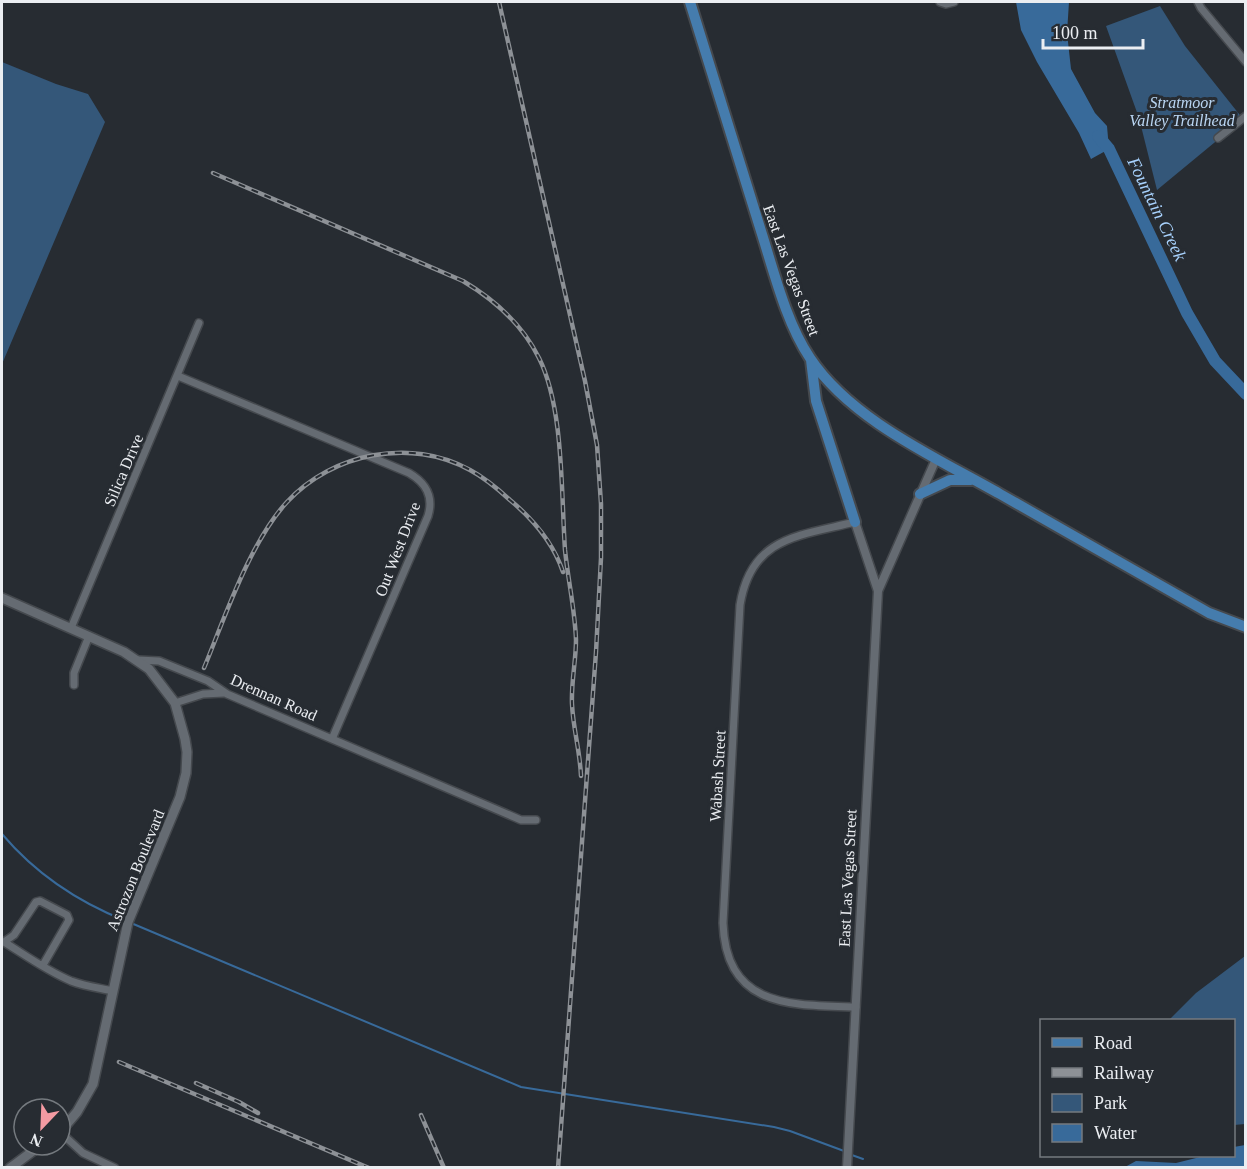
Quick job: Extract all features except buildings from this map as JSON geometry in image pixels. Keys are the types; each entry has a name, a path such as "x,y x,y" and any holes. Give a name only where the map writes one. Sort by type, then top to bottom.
{"main road":[{"name":"East Las Vegas Street","path":"690,2 774,272 796,332 811,360 853,403 936,459"},
{"path":"811,360 816,401 855,522"},
{"path":"936,459 1209,613 1245,627"},
{"path":"920,494 950,480 977,481"},
{"name":"Drennan Road","path":"2,597 138,660"},
{"name":"Astrozon Boulevard","path":"72,1118 93,1084 123,937 184,783 187,762 185,739 174,703 159,680 138,660"},
{"path":"10,1167 24,1157"}],"street":[{"path":"940,2 946,4 954,2"},
{"path":"1198,2 1245,62"},
{"path":"1218,138 1245,116"},
{"name":"Silica Drive","path":"71,628 199,323"},
{"name":"Out West Drive","path":"178,376 409,473 421,481 429,493 428,516 332,739"},
{"name":"East Las Vegas Street","path":"847,1167 878,591 936,459"},
{"name":"East Las Vegas Street","path":"855,522 878,591"},
{"name":"Wabash Street","path":"855,522 797,536 771,547 756,562 744,583 740,605 723,937 729,958 740,976 756,991 772,999 791,1004 856,1007"},
{"path":"74,685 74,673 89,636"},
{"name":"Drennan Road","path":"138,660 159,661 207,681 227,694 521,820 536,820"},
{"path":"174,703 203,694 227,694"},
{"path":"43,965 69,920 67,915 40,901 36,902 14,935 4,942 43,965 73,982 113,991"},
{"path":"72,1143 83,1153 115,1167"}],"green space":[{"name":"Stratmoor Valley Trailhead","path":"1160,6 1185,46 1243,119 1157,190 1139,118 1106,26"},
{"path":"2,62 88,94 105,122 2,364"},
{"path":"1245,956 1245,1124 1235,1125 1235,1019 1170,1019 1196,993"}],"water":[{"path":"1016,2 1069,2 1067,33 1071,69 1095,113 1107,126 1109,149 1091,159 1079,133 1021,30"},
{"path":"1245,1145 1245,1167 1125,1167 1136,1161 1176,1163 1200,1157 1235,1157 1235,1147"}],"waterway":[{"name":"Fountain Creek","path":"1098,136 1109,149 1187,313 1215,361 1246,394"},
{"path":"2,834 43,874 58,885 91,905 126,921"},
{"path":"131,923 521,1087 774,1127 844,1151"},
{"path":"849,1154 863,1159"}],"railway":[{"path":"499,2 585,381 597,445 601,504 601,558 596,652 558,1168"},
{"path":"213,173 463,281 486,296 507,314 532,346 547,378 553,401 560,451 565,550 576,648 572,704 581,776"},
{"path":"204,668 250,559 261,538 287,502 305,485 326,472 373,455 423,454 447,460 470,470 496,488 535,524 554,551 563,572"},
{"path":"119,1062 369,1168"},
{"path":"196,1083 258,1113"},
{"path":"421,1115 444,1168"}]}
